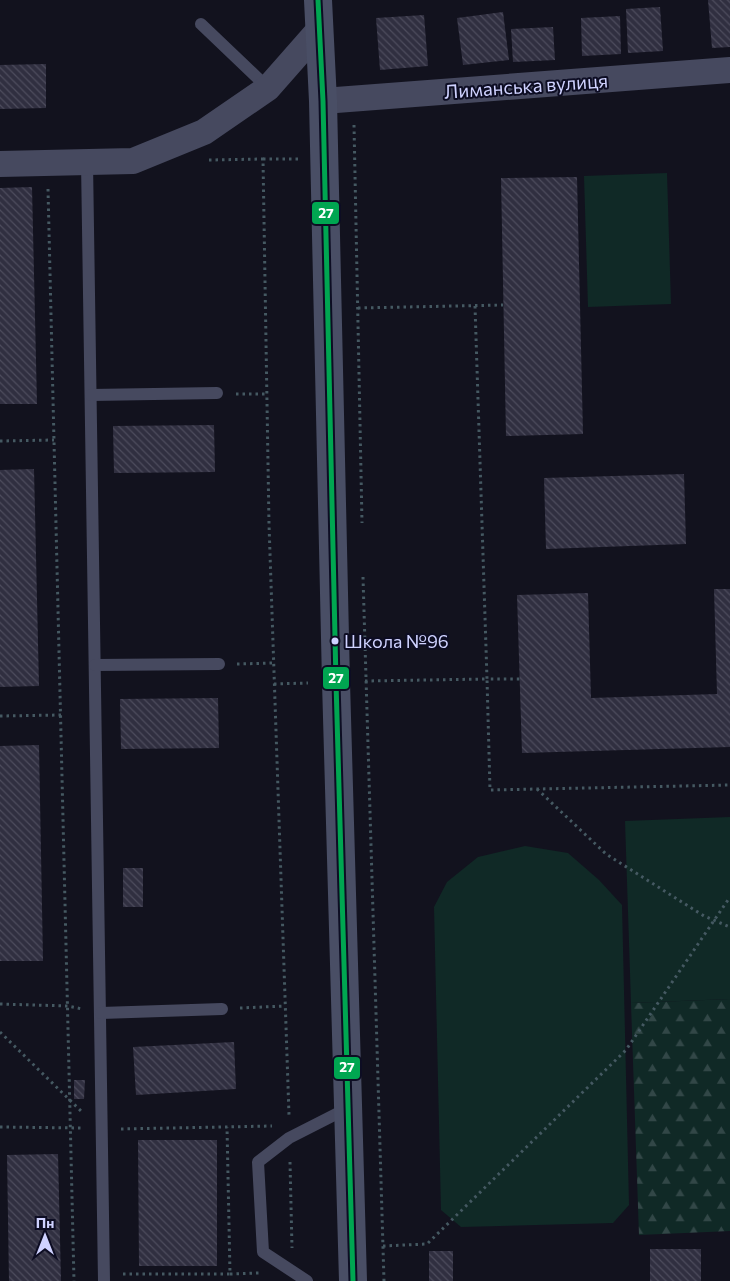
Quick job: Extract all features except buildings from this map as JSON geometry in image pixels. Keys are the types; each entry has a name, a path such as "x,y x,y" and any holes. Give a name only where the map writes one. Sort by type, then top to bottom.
{"main road":[{"path":"318,0 353,1281"}],"street":[{"path":"0,164 132,161 195,136 204,132 268,88 319,30"},
{"name":"Лиманська вулиця","path":"322,101 730,70"}],"lane":[{"path":"201,24 268,88"},
{"path":"87,162 104,1277"},
{"path":"90,395 217,394"},
{"path":"95,665 219,664"},
{"path":"100,1013 222,1009"},
{"path":"307,1281 292,1273 263,1252 258,1162 289,1132 348,1108"}],"path":[{"path":"353,99 362,525"},
{"path":"207,160 263,159 274,684 292,1273"},
{"path":"48,163 74,1281"},
{"path":"358,308 503,305"},
{"path":"475,306 490,790 730,784"},
{"path":"217,394 267,394"},
{"path":"0,441 54,440"},
{"path":"363,574 384,1281"},
{"path":"219,664 274,663"},
{"path":"274,684 520,679"},
{"path":"0,716 61,715"},
{"path":"537,789 606,854 704,916 730,927"},
{"path":"383,1246 427,1244 626,1050 730,897"},
{"path":"0,1004 68,1006 100,1013"},
{"path":"222,1009 285,1006"},
{"path":"0,1032 69,1101 102,1130"},
{"path":"0,1127 71,1127 102,1130 227,1127 289,1132"},
{"path":"104,1277 230,1274 227,1127"}],"green space":[{"path":"667,173 671,304 588,307 584,176"},
{"path":"730,817 730,999 631,1003 625,821"},
{"path":"525,846 568,853 599,880 622,905 629,1205 613,1223 461,1227 441,1210 434,907 447,882 478,857"},
{"path":"730,999 730,1231 639,1235 631,1003"}],"transit line":[{"name":"27","path":"318,0 323,101 336,682 353,1281"}],"place":[{"name":"Школа №96","path":"335,641"}]}
